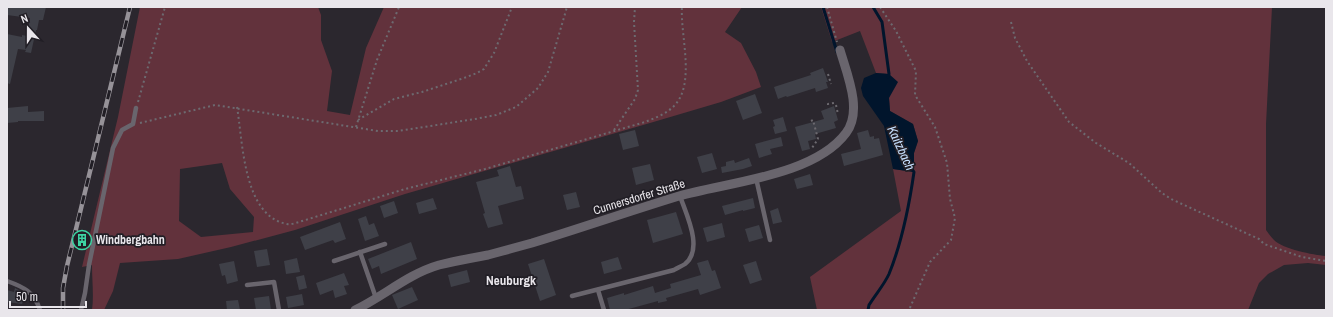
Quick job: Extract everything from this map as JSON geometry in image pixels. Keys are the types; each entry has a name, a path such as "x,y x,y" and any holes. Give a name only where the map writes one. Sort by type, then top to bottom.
{"street":[{"name":"Cunnersdorfer Straße","path":"355,310 408,279 438,266 532,242 680,196 792,168 814,159 833,146 848,131 852,118 854,107 851,87 840,50"}],"lane":[{"path":"81,310 113,148 122,130 133,124 136,108"},
{"path":"756,178 770,240"},
{"path":"572,296 674,270 686,263 693,252 694,239 680,196"},
{"path":"334,261 385,244"},
{"path":"360,252 376,298"},
{"path":"7,281 20,286 31,293 40,310"},
{"path":"247,285 274,282 279,310"},
{"path":"598,290 604,310"}],"path":[{"path":"136,108 165,7"},
{"path":"356,127 377,60 399,7"},
{"path":"358,120 394,99 422,92 464,78 484,69 494,53 512,7"},
{"path":"133,124 216,105 237,107 378,131 398,131 496,115 516,107 538,88 548,72 567,7"},
{"path":"613,131 635,99 638,90 634,22 635,7"},
{"path":"237,107 245,166 255,198 265,211 275,220 288,224 299,222 405,189 485,169 661,116 675,105 683,91 686,78 681,18 682,7"},
{"path":"827,7 840,50"},
{"path":"880,7 896,31 916,71 915,95 935,127 947,163 950,199 955,218 951,240 930,262 909,310"},
{"path":"1011,22 1015,38 1027,60 1069,122 1096,143 1129,163 1162,193 1171,199 1260,238 1264,244 1302,257 1326,261"},
{"path":"828,74 831,84"},
{"path":"828,105 834,102 838,114"},
{"path":"810,150 818,139 813,120 811,121"}],"shaded area":[{"path":"140,7 318,7 321,15 321,40 332,71 327,111 350,115 366,48 384,7 742,7 725,32 741,43 756,72 761,87 721,102 405,194 295,230 178,259 120,263 113,291 104,310 92,310 92,265 82,267 118,117","holes":["222,163 230,189 254,217 253,232 201,237 179,221 180,169"]},
{"path":"821,7 1272,7 1266,124 1266,230 1274,240 1284,246 1306,253 1326,256 1326,265 1308,263 1284,265 1268,274 1259,283 1248,310 817,310 810,277 901,211 893,169 914,172 914,153 918,141 913,124 890,111 889,74 876,73 860,31 832,42"}],"water":[{"path":"876,73 889,74 898,82 889,98 890,111 913,124 918,141 914,153 914,172 893,169 884,126 863,96 861,88 864,78"}],"building":[{"path":"7,7 46,7 43,20 39,20 31,53 25,52 26,50 18,49 10,84 7,83 7,34 22,37 22,35 27,36 30,18 7,15"},
{"path":"823,68 828,82 826,82 828,88 816,92 815,88 778,99 774,87 811,75 810,73"},
{"path":"755,94 762,113 743,120 736,101"},
{"path":"28,106 28,112 44,111 44,121 18,121 7,123 7,108"},
{"path":"834,106 838,120 834,122 836,128 815,134 816,139 808,141 810,149 802,151 795,127 824,119 821,111"},
{"path":"783,117 787,131 775,134 773,120"},
{"path":"635,130 639,146 623,150 619,134"},
{"path":"868,130 870,137 874,136 874,139 879,138 883,155 844,166 841,154 861,149 857,133"},
{"path":"781,137 783,146 770,149 772,154 759,158 755,144"},
{"path":"712,153 717,169 702,173 697,157"},
{"path":"749,158 752,166 722,173 721,167 726,166 726,162 734,160 735,163"},
{"path":"650,164 654,180 636,185 632,168"},
{"path":"510,166 516,187 521,186 524,199 498,206 503,224 488,228 483,214 485,213 476,182 499,176 497,170"},
{"path":"810,174 813,185 797,189 794,179"},
{"path":"576,192 580,207 567,210 563,195"},
{"path":"433,198 437,209 419,214 416,203"},
{"path":"753,198 755,208 725,215 722,206"},
{"path":"394,201 398,213 384,218 380,206"},
{"path":"778,208 782,222 773,224 770,211"},
{"path":"676,212 683,234 653,243 647,220"},
{"path":"366,216 369,225 374,223 379,236 365,241 358,219"},
{"path":"340,222 346,239 335,243 333,240 305,250 300,237"},
{"path":"722,223 725,237 707,242 703,228"},
{"path":"759,225 763,238 749,242 745,229"},
{"name":"Windbergbahn","path":"80,232 88,234 85,248 76,246"},
{"path":"411,242 417,259 381,274 379,266 372,269 368,259"},
{"path":"267,249 270,265 257,267 254,251"},
{"path":"618,257 622,269 604,274 601,262"},
{"path":"297,258 300,272 286,274 284,261"},
{"path":"544,259 556,295 540,301 528,264"},
{"path":"708,260 712,271 715,270 721,288 700,295 698,289 666,298 667,301 658,303 658,301 625,310 610,310 607,298 624,293 624,295 653,286 655,293 671,288 670,284 701,275 697,263"},
{"path":"234,261 238,281 227,284 225,275 222,276 219,264"},
{"path":"756,261 762,280 750,284 743,265"},
{"path":"467,270 470,282 451,287 448,275"},
{"path":"344,273 349,285 344,286 347,294 335,298 333,290 320,295 316,283"},
{"path":"304,275 307,288 299,290 296,277"},
{"path":"412,287 418,300 398,309 392,295"},
{"path":"15,288 26,294 22,304 7,302 7,290 14,292"},
{"path":"302,294 304,305 288,308 286,297"},
{"path":"269,296 271,310 256,310 254,298"},
{"path":"238,300 240,310 227,310 226,301"}],"waterway":[{"path":"823,7 837,52"},
{"name":"Kaitzbach","path":"873,7 882,22 889,74 888,77"},
{"name":"Kaitzbach","path":"868,310 869,305 889,274 898,249 910,198 914,172 912,169"}],"railway":[{"path":"63,310 63,288 67,266 130,7"}],"place":[{"name":"Windbergbahn","path":"82,240"}],"district":[{"name":"Neuburgk","path":"511,280"}]}
